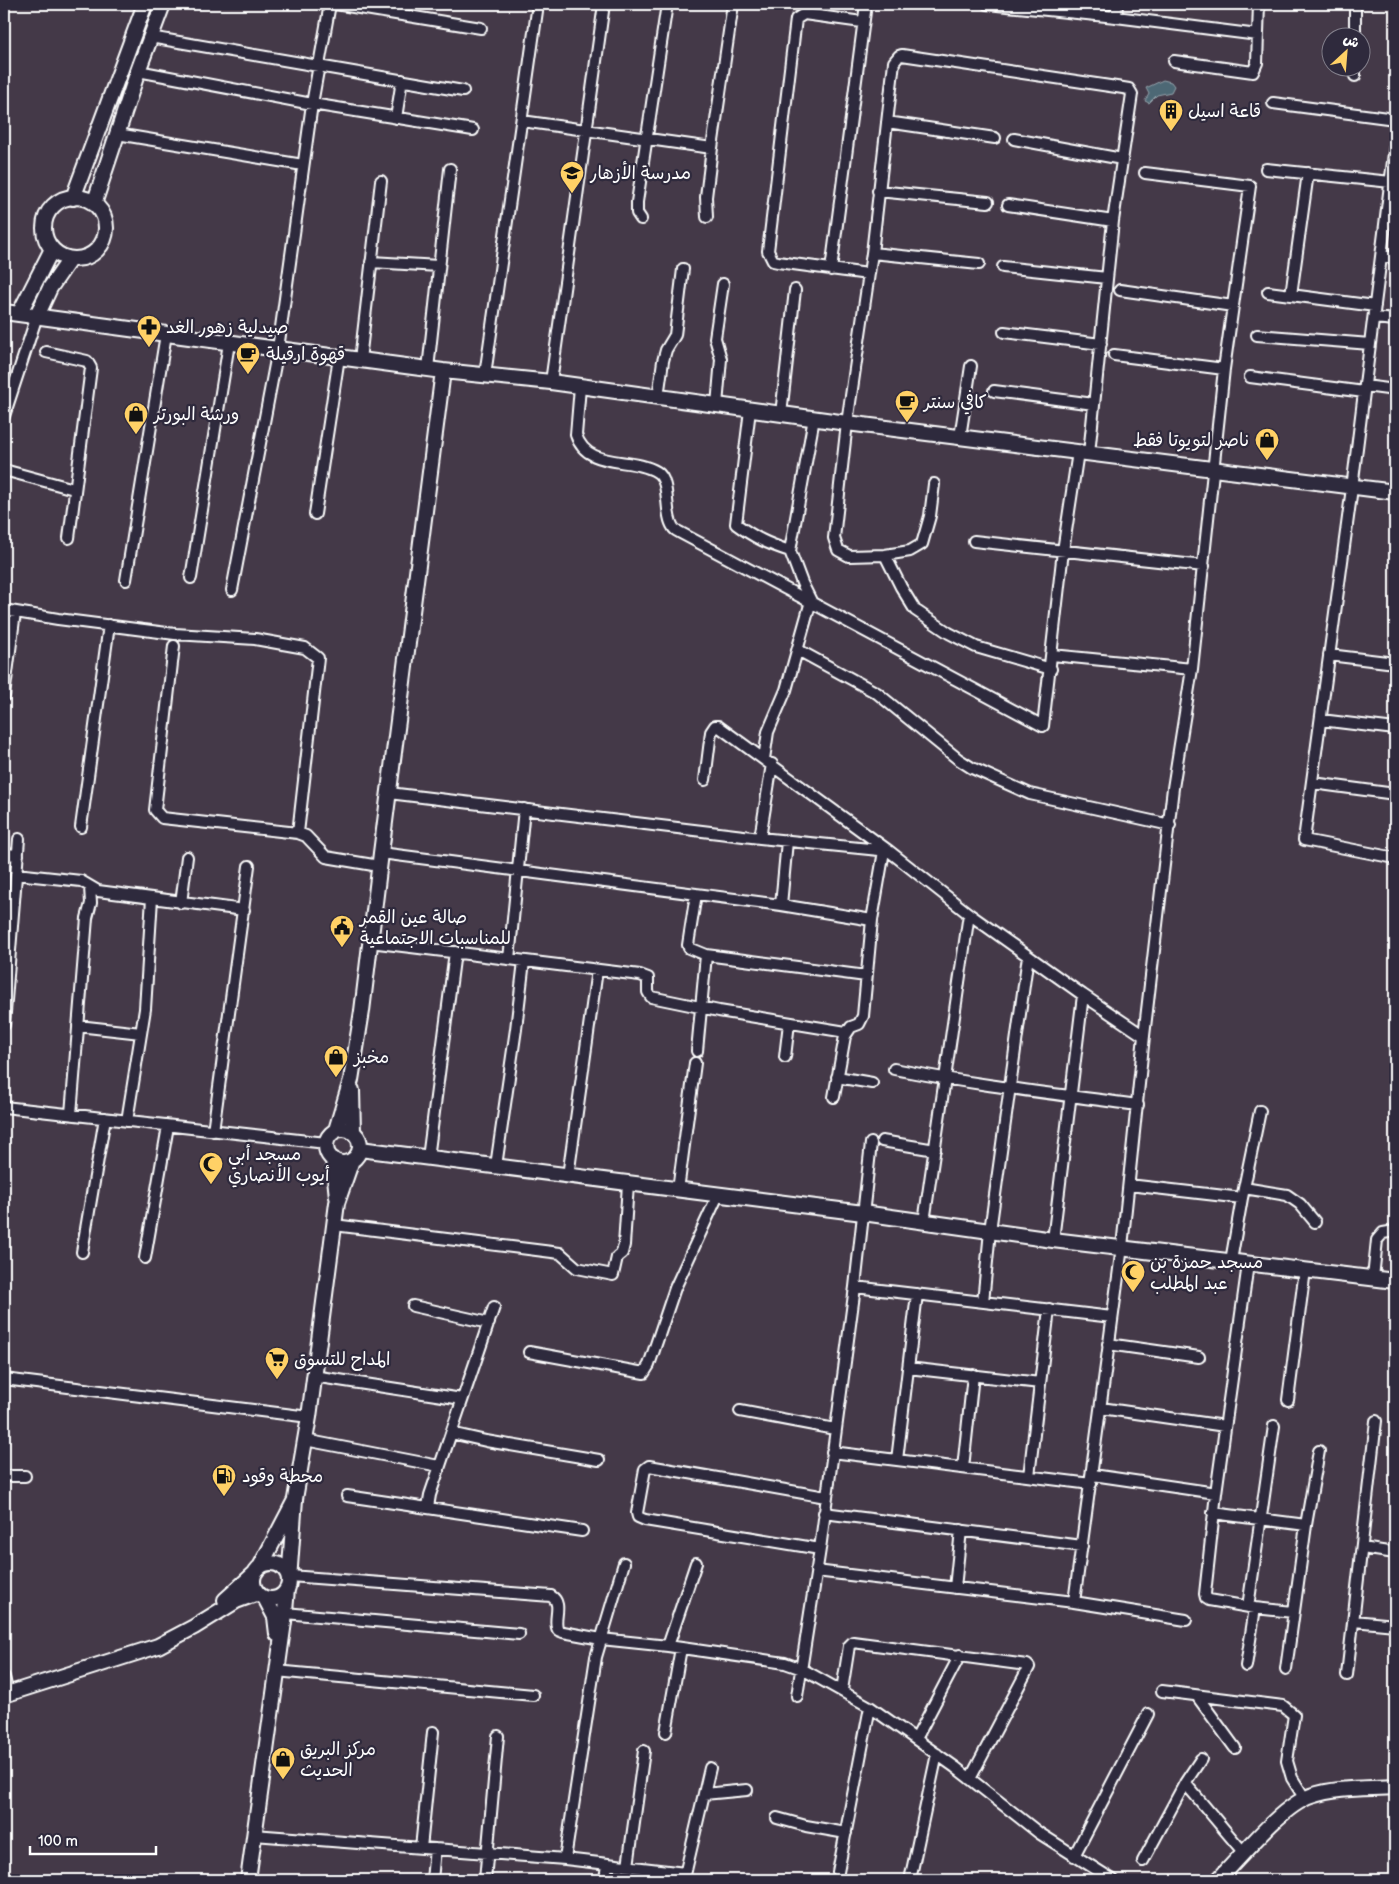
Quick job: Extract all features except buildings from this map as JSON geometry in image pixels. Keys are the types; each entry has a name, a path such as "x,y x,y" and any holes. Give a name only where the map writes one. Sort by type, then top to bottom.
{"street":[{"path":"73,198 145,4"},
{"path":"94,204 138,71 164,4"},
{"path":"232,590 278,350 312,104 330,4"},
{"path":"335,4 481,28"},
{"path":"485,375 538,4"},
{"path":"551,382 604,4"},
{"path":"641,219 637,213 637,208 668,4"},
{"path":"707,216 706,196 733,4"},
{"path":"831,270 862,22 866,4"},
{"path":"987,4 1116,16 1258,35"},
{"path":"1116,16 1117,4"},
{"path":"1174,61 1253,72 1257,63 1258,4"},
{"path":"1355,28 1356,4"},
{"path":"862,22 804,14 796,19 768,252 773,261 868,274"},
{"path":"150,37 463,90"},
{"path":"580,387 576,435 578,441 586,451 595,456 650,468 661,475 672,527 678,532 1043,726 1062,551 1094,404 1114,221 1132,94 1128,89 902,55 894,62 872,253 847,423 834,538 838,550 849,556 885,555 910,551 922,544 930,516 934,484"},
{"path":"138,71 312,104 473,130"},
{"path":"396,118 402,80"},
{"path":"1273,103 1395,118"},
{"path":"522,121 712,148"},
{"path":"887,122 995,138"},
{"path":"117,134 303,165"},
{"path":"1014,139 1122,159"},
{"path":"1395,145 1391,182 1392,198 1375,306 1304,840 1395,858"},
{"path":"428,369 450,169"},
{"path":"1266,169 1391,182"},
{"path":"1074,1602 1122,1247 1173,788 1192,669 1224,370 1250,186 1145,173"},
{"path":"1292,295 1308,173"},
{"path":"360,360 381,182"},
{"path":"878,191 988,202"},
{"path":"73,198 88,200 94,204 101,210 105,219 105,237 96,252 88,257 70,259 52,249 44,231 45,221 55,205 63,200 73,198"},
{"path":"1008,205 1114,221"},
{"path":"19,314 52,249"},
{"path":"872,253 979,264"},
{"path":"1382,256 1395,258"},
{"path":"4,416 37,316 50,288 70,259"},
{"path":"371,262 439,266"},
{"path":"1003,267 1108,278"},
{"path":"658,397 663,361 666,350 675,334 683,269"},
{"path":"717,405 720,359 715,338 723,284"},
{"path":"781,414 796,290"},
{"path":"1120,290 1233,306"},
{"path":"1268,292 1375,306"},
{"path":"4,312 278,350 443,371 551,382 847,423 1395,492"},
{"path":"1374,318 1395,320"},
{"path":"1004,332 1100,344"},
{"path":"126,580 166,334"},
{"path":"1257,335 1370,344"},
{"path":"191,578 229,343"},
{"path":"46,352 87,361 91,368 69,538"},
{"path":"1114,355 1224,370"},
{"path":"315,514 340,357"},
{"path":"960,437 971,366"},
{"path":"336,1130 351,1080 362,1011 443,371"},
{"path":"1250,377 1364,389 1395,390"},
{"path":"994,391 1094,404"},
{"path":"750,410 736,524 760,541 790,551"},
{"path":"760,838 768,762 768,732 786,690 811,601 790,551 814,418"},
{"path":"4,470 74,489"},
{"path":"974,541 1204,566"},
{"path":"885,555 915,610 950,633 976,647 1050,669"},
{"path":"4,610 175,634 255,639 305,648 318,658 298,833"},
{"path":"4,696 5,671 14,612"},
{"path":"81,827 109,625"},
{"path":"174,646 155,810 162,818 298,833 306,836 326,857 380,859 518,871 781,905 872,920"},
{"path":"798,650 877,694 958,759 972,768 1030,794 1170,825"},
{"path":"1052,655 1192,669"},
{"path":"1329,655 1395,664"},
{"path":"1321,720 1395,728"},
{"path":"705,780 710,737 716,726 722,728 768,762 969,914 1144,1036"},
{"path":"1313,783 1395,794"},
{"path":"389,793 760,838 887,851"},
{"path":"509,959 524,810"},
{"path":"4,1025 19,839"},
{"path":"781,905 787,841"},
{"path":"834,1097 846,1032 861,1021 872,920 887,851"},
{"path":"4,854 18,855"},
{"path":"181,903 187,856"},
{"path":"214,1131 249,866"},
{"path":"16,874 82,881 98,891 244,910"},
{"path":"71,1114 87,918 91,903 90,887"},
{"path":"696,894 688,948 706,955 866,976"},
{"path":"127,1121 145,1009 152,898"},
{"path":"924,1222 969,914"},
{"path":"370,942 643,976 648,978 648,992 651,997 846,1032"},
{"path":"428,1158 455,952"},
{"path":"697,1051 703,1007 706,955"},
{"path":"983,1302 1008,1088 1028,956"},
{"path":"496,1166 524,960"},
{"path":"568,1176 597,970"},
{"path":"1053,1240 1083,995"},
{"path":"785,1057 790,1023"},
{"path":"78,1026 141,1033"},
{"path":"678,1190 695,1063"},
{"path":"894,1069 945,1079 1138,1105"},
{"path":"837,1077 872,1083"},
{"path":"351,1080 353,1132"},
{"path":"4,1107 326,1143"},
{"path":"1232,1261 1243,1193 1260,1110"},
{"path":"82,1252 105,1118"},
{"path":"145,1258 168,1126"},
{"path":"248,1880 289,1582 295,1499 305,1440 337,1203 356,1154 357,1136 347,1129 336,1130 331,1133 326,1143 328,1154 332,1159 342,1163 356,1154 428,1158 863,1213 1053,1240 1395,1281"},
{"path":"882,1141 935,1150"},
{"path":"797,1696 820,1549 855,1287 871,1143"},
{"path":"332,1159 337,1203"},
{"path":"334,1225 560,1253 577,1268 613,1275 617,1257 622,1253 624,1245 628,1184"},
{"path":"1129,1185 1287,1195 1300,1204 1315,1222"},
{"path":"529,1352 644,1373 649,1365 675,1288 718,1195"},
{"path":"1373,1278 1377,1240 1384,1233 1395,1231"},
{"path":"1248,1264 1216,1493 1205,1594 1206,1598 1251,1607 1293,1612"},
{"path":"1288,1400 1305,1270"},
{"path":"855,1287 1112,1317"},
{"path":"897,1460 917,1294"},
{"path":"412,1306 489,1324"},
{"path":"428,1507 430,1495 494,1307"},
{"path":"1028,1476 1048,1309"},
{"path":"1108,1344 1199,1357"},
{"path":"908,1368 1040,1383"},
{"path":"313,1376 462,1399"},
{"path":"963,1468 973,1376"},
{"path":"4,1379 308,1417"},
{"path":"1101,1408 1225,1426"},
{"path":"740,1411 835,1429"},
{"path":"1347,1675 1376,1421"},
{"path":"1246,1666 1260,1520 1274,1426"},
{"path":"451,1433 486,1441 599,1460"},
{"path":"305,1440 440,1466"},
{"path":"1286,1669 1306,1526 1319,1451"},
{"path":"832,1452 1028,1476 1092,1480 1216,1493"},
{"path":"820,1549 645,1520 638,1517 637,1513 645,1469 649,1466 826,1497"},
{"path":"4,1476 25,1476"},
{"path":"347,1496 582,1532"},
{"path":"279,1652 275,1617 262,1595 254,1586 258,1570 295,1499"},
{"path":"1214,1513 1306,1526"},
{"path":"824,1514 1082,1546"},
{"path":"955,1588 961,1530"},
{"path":"1362,1548 1395,1553"},
{"path":"4,1677 6,1695 158,1646 194,1627 258,1570 271,1563 279,1565 287,1573 289,1582 278,1597 262,1595 243,1598 208,1616"},
{"path":"565,1859 596,1657 624,1563"},
{"path":"668,1646 696,1563"},
{"path":"816,1571 1074,1602 1186,1620"},
{"path":"289,1582 551,1596 558,1604 556,1622 558,1630 601,1640 668,1646 785,1663 802,1668 870,1707 970,1779 1039,1833 1113,1880"},
{"path":"285,1613 519,1634"},
{"path":"1354,1621 1395,1625"},
{"path":"842,1690 850,1646 853,1642 1024,1664 1029,1667 970,1779"},
{"path":"666,1732 681,1648"},
{"path":"916,1739 960,1655"},
{"path":"276,1672 533,1694"},
{"path":"1162,1691 1283,1706 1292,1712 1294,1715 1287,1761 1292,1778 1305,1798"},
{"path":"1197,1696 1234,1748"},
{"path":"838,1872 870,1707"},
{"path":"1074,1856 1148,1714"},
{"path":"421,1848 433,1732"},
{"path":"485,1880 498,1736"},
{"path":"628,1866 644,1751"},
{"path":"910,1880 936,1754"},
{"path":"1143,1860 1185,1783 1201,1760"},
{"path":"254,1834 565,1859 628,1866 684,1877 710,1768"},
{"path":"1185,1783 1244,1853"},
{"path":"1218,1880 1282,1815 1305,1798 1333,1791 1395,1787"},
{"path":"704,1794 747,1790"},
{"path":"777,1818 806,1826 846,1833"},
{"path":"432,1880 435,1850"},
{"path":"605,1880 607,1864"}],"water":[{"path":"1163,80 1171,82 1174,86 1171,92 1157,95 1149,103 1145,101 1149,94 1146,88"}],"place":[{"name":"قاعة اسيل","path":"1171,132"},
{"name":"مدرسة الأزهار","path":"572,194"},
{"name":"صيدلية زهور الغد","path":"149,348"},
{"name":"قهوة ارقيلة","path":"248,375"},
{"name":"كافي سنتر","path":"907,423"},
{"name":"ورشة البورتر","path":"136,435"},
{"name":"ناصر لتويوتا فقط","path":"1267,461"},
{"name":"صالة عين القمر للمناسبات الاجتماعية","path":"342,948"},
{"name":"مخبز","path":"336,1078"},
{"name":"مسجد أبي أيوب الأنصاري","path":"211,1185"},
{"name":"مسجد حمزة بن عبد المطلب","path":"1133,1293"},
{"name":"المداح للتسوق","path":"277,1380"},
{"name":"محطة وقود","path":"224,1497"},
{"name":"مركز البريق الحديث","path":"283,1780"}]}
